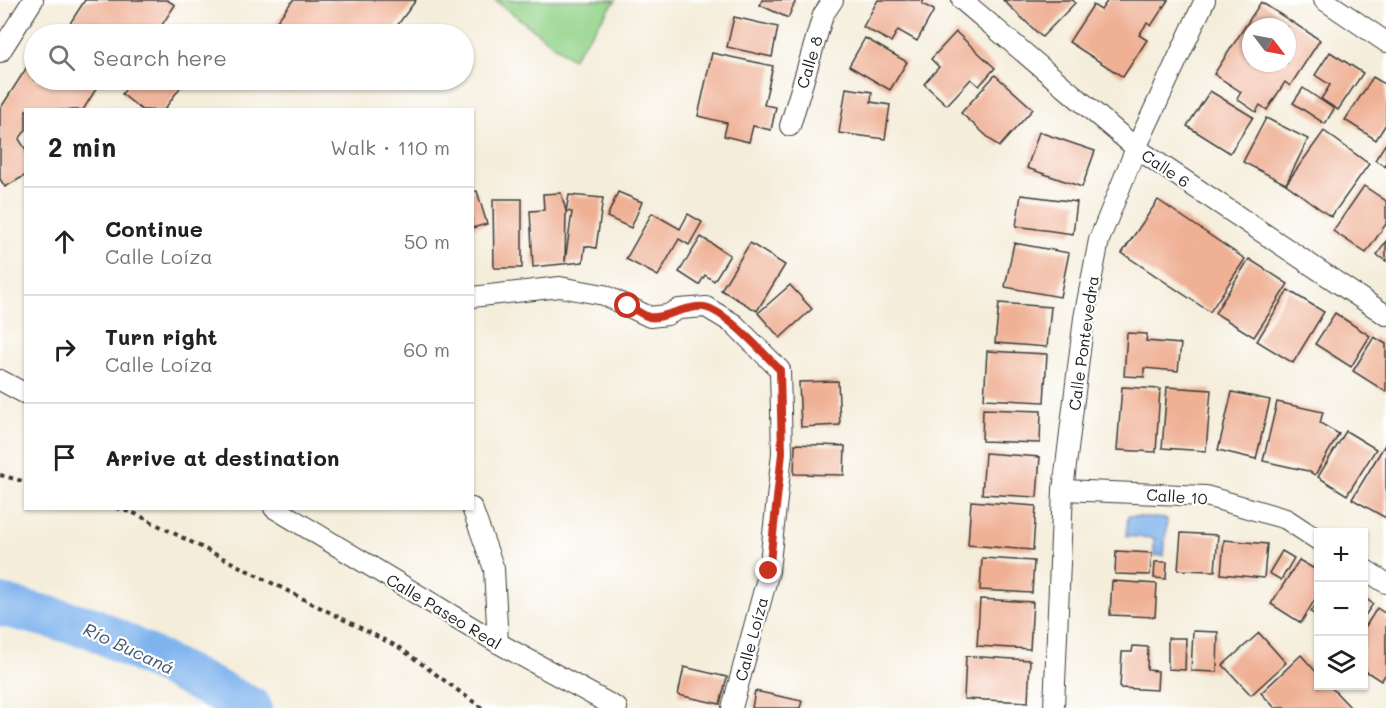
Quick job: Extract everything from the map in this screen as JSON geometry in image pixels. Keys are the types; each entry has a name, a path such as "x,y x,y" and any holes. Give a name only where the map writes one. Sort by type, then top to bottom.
{"street":[{"path":"0,52 33,0"},
{"name":"Calle 8","path":"790,126 823,15 833,0"},
{"name":"Calle 6","path":"962,0 1136,148 1386,315"},
{"name":"Calle Pontevedra","path":"1054,708 1063,490 1084,318 1099,240 1136,148 1205,0"},
{"path":"1324,0 1383,33"},
{"name":"Calle Loíza","path":"474,297 560,287 604,295 650,317 667,315 679,309 706,307 734,324 780,370 782,453 769,571 732,708"},
{"path":"0,380 24,393"},
{"name":"Calle 10","path":"1063,490 1206,496 1286,519 1314,537"},
{"name":"Calle Paseo Real","path":"277,510 498,643 617,708"},
{"path":"473,510 495,568 498,643"},
{"path":"1368,572 1386,583"}],"path":[{"path":"0,475 24,481"},
{"path":"123,510 136,514 400,648 482,708"}],"green space":[{"path":"495,0 616,0 572,59"}],"water":[{"path":"1128,516 1167,519 1164,556 1154,555 1154,538 1126,536"}],"building":[{"path":"85,0 167,0 175,5 163,24 69,24"},
{"path":"293,0 416,0 398,24 275,24"},
{"path":"762,0 796,0 788,18 760,5"},
{"path":"878,0 924,0 922,4 934,10 917,41 898,30 891,42 863,27"},
{"path":"1003,0 1073,0 1075,3 1042,37"},
{"path":"1108,0 1168,0 1151,26 1147,23 1139,35 1147,40 1123,77 1069,42 1093,5 1101,10"},
{"path":"1261,2 1286,18 1251,18"},
{"path":"734,17 778,27 772,57 727,47"},
{"path":"1296,25 1320,40 1290,86 1285,82 1267,110 1260,105 1256,112 1237,99 1241,92 1214,74 1242,31 1242,72 1296,72"},
{"path":"956,32 995,68 979,86 971,79 947,105 924,84 939,67 931,59"},
{"path":"865,38 907,62 890,90 849,66"},
{"path":"1330,52 1363,73 1338,110 1321,99 1330,85 1315,75"},
{"path":"712,53 773,66 764,105 776,107 771,130 753,126 749,142 724,136 727,123 698,116"},
{"path":"24,72 24,90 95,90 84,108 24,108 24,133 19,139 24,147 24,176 5,187 0,179 0,109"},
{"path":"995,75 1033,109 999,147 961,113"},
{"path":"1373,77 1386,85 1386,124 1376,140 1345,120"},
{"path":"846,88 872,92 871,102 890,105 885,139 839,133"},
{"path":"1303,88 1334,109 1325,124 1293,103"},
{"path":"125,90 178,90 165,108 140,108 122,94"},
{"path":"1210,91 1253,117 1230,153 1187,126"},
{"path":"1266,118 1308,139 1286,184 1243,162"},
{"path":"1324,131 1369,164 1331,217 1286,184"},
{"path":"1039,132 1095,151 1082,187 1027,168"},
{"path":"1386,143 1386,167 1375,160"},
{"path":"1364,186 1386,201 1386,224 1366,253 1333,231"},
{"path":"477,191 487,224 474,227 474,192"},
{"path":"618,192 642,202 631,228 607,217"},
{"path":"561,193 566,211 569,195 603,198 596,248 585,246 583,262 533,267 530,211 544,210 543,194","holes":["566,211 572,212 565,262"]},
{"path":"1021,195 1077,202 1073,234 1016,226"},
{"path":"493,199 522,199 522,268 494,268"},
{"path":"1158,200 1245,259 1210,312 1122,253"},
{"path":"652,213 680,229 688,214 702,222 689,245 679,239 658,276 626,259"},
{"path":"701,237 730,255 714,281 705,275 699,285 679,272"},
{"path":"1386,241 1386,261 1377,255"},
{"path":"750,243 785,265 757,311 721,290"},
{"path":"1014,243 1069,253 1060,297 1005,287"},
{"path":"1249,259 1288,284 1254,337 1215,313"},
{"path":"790,285 812,309 780,338 758,313"},
{"path":"1288,290 1324,312 1293,363 1257,341"},
{"path":"999,303 1051,307 1047,347 995,343"},
{"path":"1335,313 1370,336 1351,367 1315,344"},
{"path":"1127,333 1147,334 1146,341 1181,344 1178,371 1144,368 1144,377 1124,376"},
{"path":"1374,337 1386,344 1386,392 1353,371"},
{"path":"987,351 1047,354 1044,402 984,399"},
{"path":"838,381 840,425 801,427 799,382"},
{"path":"1122,387 1160,389 1156,452 1117,450"},
{"path":"1167,387 1211,390 1206,451 1162,448"},
{"path":"1232,392 1270,400 1256,459 1218,450"},
{"path":"1277,402 1323,412 1320,423 1339,434 1315,475 1308,471 1263,461"},
{"path":"983,409 1041,411 1040,443 982,441"},
{"path":"1346,431 1376,449 1347,495 1318,477"},
{"path":"1386,443 1386,518 1352,499"},
{"path":"795,444 845,446 844,475 794,474"},
{"path":"985,453 1040,457 1037,497 982,494"},
{"path":"971,501 1036,506 1033,550 968,545"},
{"path":"1181,533 1218,535 1215,571 1178,570"},
{"path":"1224,540 1267,544 1264,578 1221,574"},
{"path":"1116,551 1152,553 1150,575 1115,574"},
{"path":"1282,551 1294,558 1281,580 1269,573"},
{"path":"982,558 1034,561 1032,593 980,590"},
{"path":"1299,560 1314,569 1314,601 1301,623 1271,604"},
{"path":"1155,562 1167,562 1166,579 1154,578"},
{"path":"1112,581 1157,584 1155,617 1110,615"},
{"path":"980,599 1033,602 1030,649 977,646"},
{"path":"1368,600 1373,604 1368,611"},
{"path":"1377,608 1386,614 1386,674 1381,681 1368,673 1368,623"},
{"path":"1193,631 1218,632 1217,672 1191,671"},
{"path":"1259,633 1286,663 1251,695 1223,665"},
{"path":"1168,638 1186,638 1185,670 1168,669"},
{"path":"1133,646 1148,647 1147,670 1158,671 1157,690 1120,688 1122,652 1132,652"},
{"path":"1301,655 1314,670 1314,690 1334,690 1351,708 1275,708 1261,693"},
{"path":"966,656 1030,660 1028,702 964,699"},
{"path":"684,667 727,677 720,704 678,695"},
{"path":"755,691 802,701 800,708 752,708"}],"waterway":[{"name":"Río Bucaná","path":"0,605 93,628 251,708"}],"route":[{"path":"628,306 650,317 667,315 679,309 706,307 734,324 780,370 782,453 769,571"}]}
